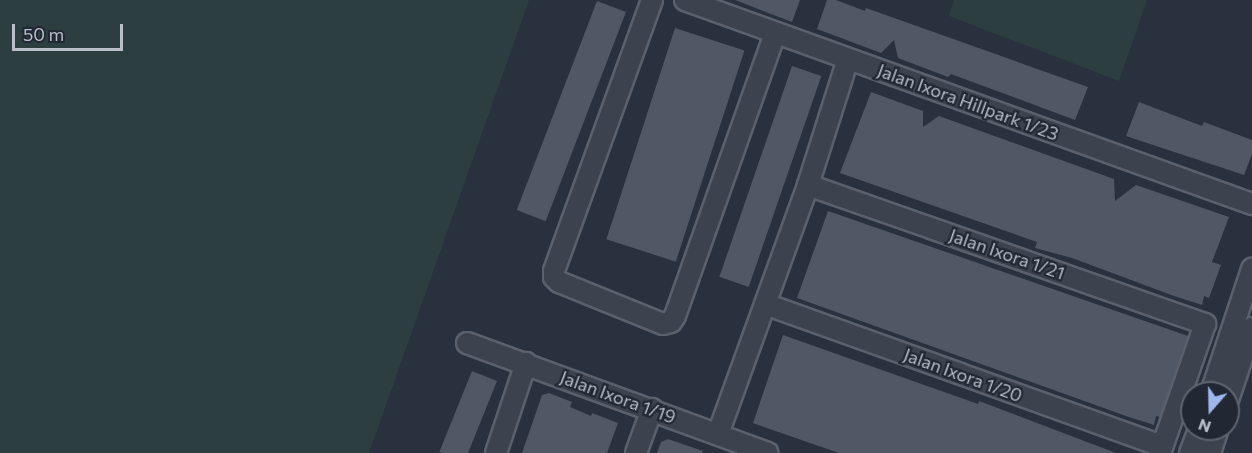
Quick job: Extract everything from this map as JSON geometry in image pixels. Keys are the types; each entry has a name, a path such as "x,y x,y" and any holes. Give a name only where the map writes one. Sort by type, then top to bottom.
{"street":[{"path":"652,0 554,271 554,277 560,282 663,324 671,322 675,316 775,33"},
{"name":"Jalan Ixora Hillpark 1/23","path":"685,0 1252,204"},
{"path":"718,434 808,185 848,59"},
{"name":"Jalan Ixora 1/21","path":"808,185 1205,324 1161,450"},
{"path":"1215,381 1252,269"},
{"name":"Jalan Ixora 1/20","path":"765,304 1161,450"},
{"path":"1234,381 1252,328"},
{"name":"Jalan Ixora 1/19","path":"467,343 768,453"},
{"path":"496,453 526,363"},
{"path":"636,453 652,409"}],"shaded area":[{"path":"0,0 529,0 369,453 0,453"},
{"path":"954,0 1147,0 1119,81 949,16"}],"building":[{"path":"735,0 800,0 792,22"},
{"path":"827,0 836,0 865,11 866,8 1088,87 1075,120 951,74 948,77 898,58 894,40 881,53 817,29"},
{"path":"597,1 626,12 546,221 517,210"},
{"path":"675,28 744,51 676,262 606,239"},
{"path":"792,66 821,76 749,287 719,277"},
{"path":"871,92 923,111 923,127 939,116 1114,179 1115,201 1136,185 1229,217 1212,262 1221,265 1209,298 1204,296 1202,305 1174,296 1072,258 1035,248 1037,242 840,173"},
{"path":"1139,102 1202,126 1204,122 1252,140 1252,154 1244,175 1126,136"},
{"path":"828,211 1188,336 1160,417 1156,416 1154,425 1126,416 797,298"},
{"path":"783,335 978,404 979,401 1116,453 839,453 764,427 753,423"},
{"path":"472,371 497,381 468,453 439,452"},
{"path":"549,393 572,402 570,407 591,416 592,413 618,423 607,453 522,453 542,395"},
{"path":"668,439 703,451 702,453 657,453 661,442"}]}
